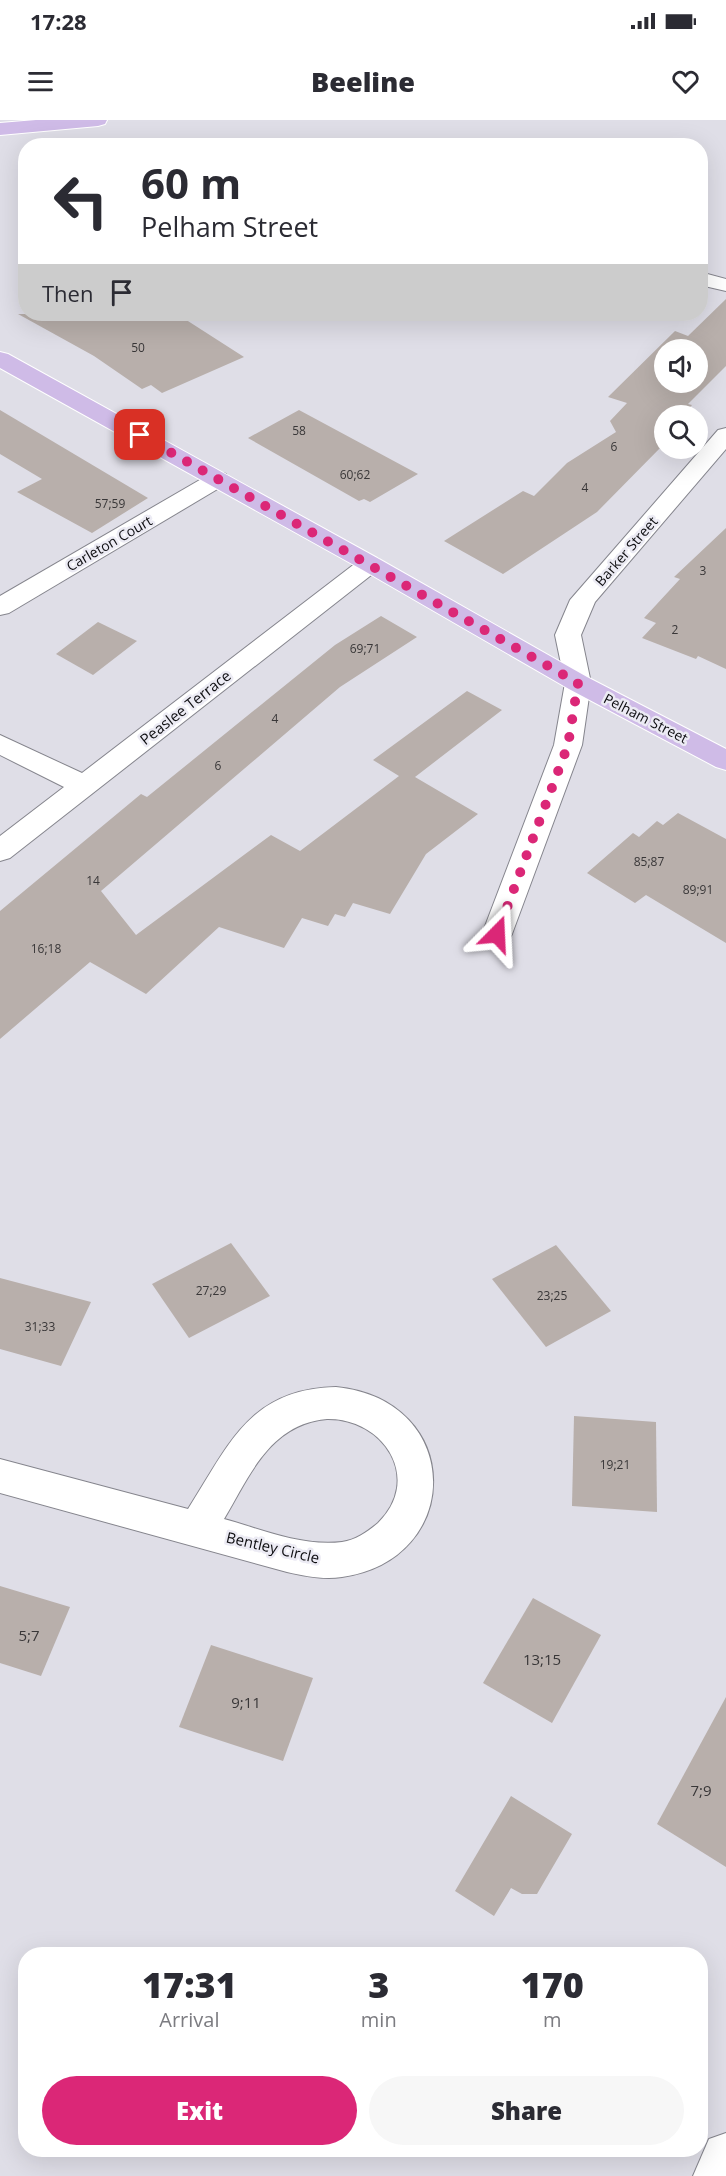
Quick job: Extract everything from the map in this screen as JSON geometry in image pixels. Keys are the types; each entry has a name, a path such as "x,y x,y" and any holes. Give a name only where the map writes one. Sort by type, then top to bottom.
{"main road":[{"path":"0,129 47,122 98,120"},
{"name":"Pelham Street","path":"3,363 218,479 578,683 689,740 726,762"}],"street":[{"path":"708,280 726,285"},
{"name":"Barker Street","path":"578,683 568,635 584,600 726,435"},
{"name":"Carleton Court","path":"0,608 218,479"},
{"name":"Peaslee Terrace","path":"0,851 370,564"},
{"path":"497,934 568,745 578,683"},
{"path":"0,744 84,786"},
{"name":"Bentley Circle","path":"0,1476 197,1529 300,1556 331,1560 361,1555 387,1540 405,1520 415,1496 416,1471 409,1447 393,1427 371,1412 355,1406 319,1403 293,1409 270,1422 252,1444 197,1529"},
{"path":"717,2176 726,2156"}],"building":[{"path":"726,299 726,366 708,384 708,339 667,339 675,331 688,336 703,321 708,321 708,317"},
{"path":"31,321 188,321 244,357 162,393 151,385 142,389 94,356"},
{"path":"654,352 654,393 699,393 688,404 692,405 654,405 654,454 597,512 503,574 444,541 523,491 534,496 567,463 616,432 610,421 627,403 608,397"},
{"path":"0,410 148,498 92,533 17,492 42,479 0,454"},
{"path":"299,410 418,474 370,502 364,499 359,501 248,438"},
{"path":"726,528 726,669 698,656 696,659 642,638 656,623 644,618 680,579 674,577"},
{"path":"381,616 417,637 340,687 101,891 136,935 271,835 300,851 399,776 373,760 467,691 502,710 415,777 478,814 426,854 390,914 353,903 345,917 335,914 328,926 302,918 284,948 219,927 146,994 90,962 0,1039 0,911 141,794 147,797 335,645"},
{"path":"98,622 137,641 93,675 56,654"},
{"path":"678,813 726,839 726,943 646,895 635,903 587,873 633,833 639,837 657,821 663,825"},
{"path":"231,1243 270,1296 189,1338 152,1284"},
{"path":"556,1245 611,1311 546,1347 492,1279"},
{"path":"0,1278 91,1302 61,1366 0,1349"},
{"path":"574,1416 656,1422 657,1512 572,1506"},
{"path":"0,1586 70,1607 41,1676 0,1663"},
{"path":"533,1598 601,1635 552,1723 483,1683"},
{"path":"211,1645 313,1678 283,1761 179,1727"},
{"path":"726,1697 726,1867 657,1824"},
{"path":"511,1796 572,1834 537,1894 522,1894 511,1888 494,1916 455,1891"}],"route":[{"path":"140,435 578,683 568,745 497,934"}]}
